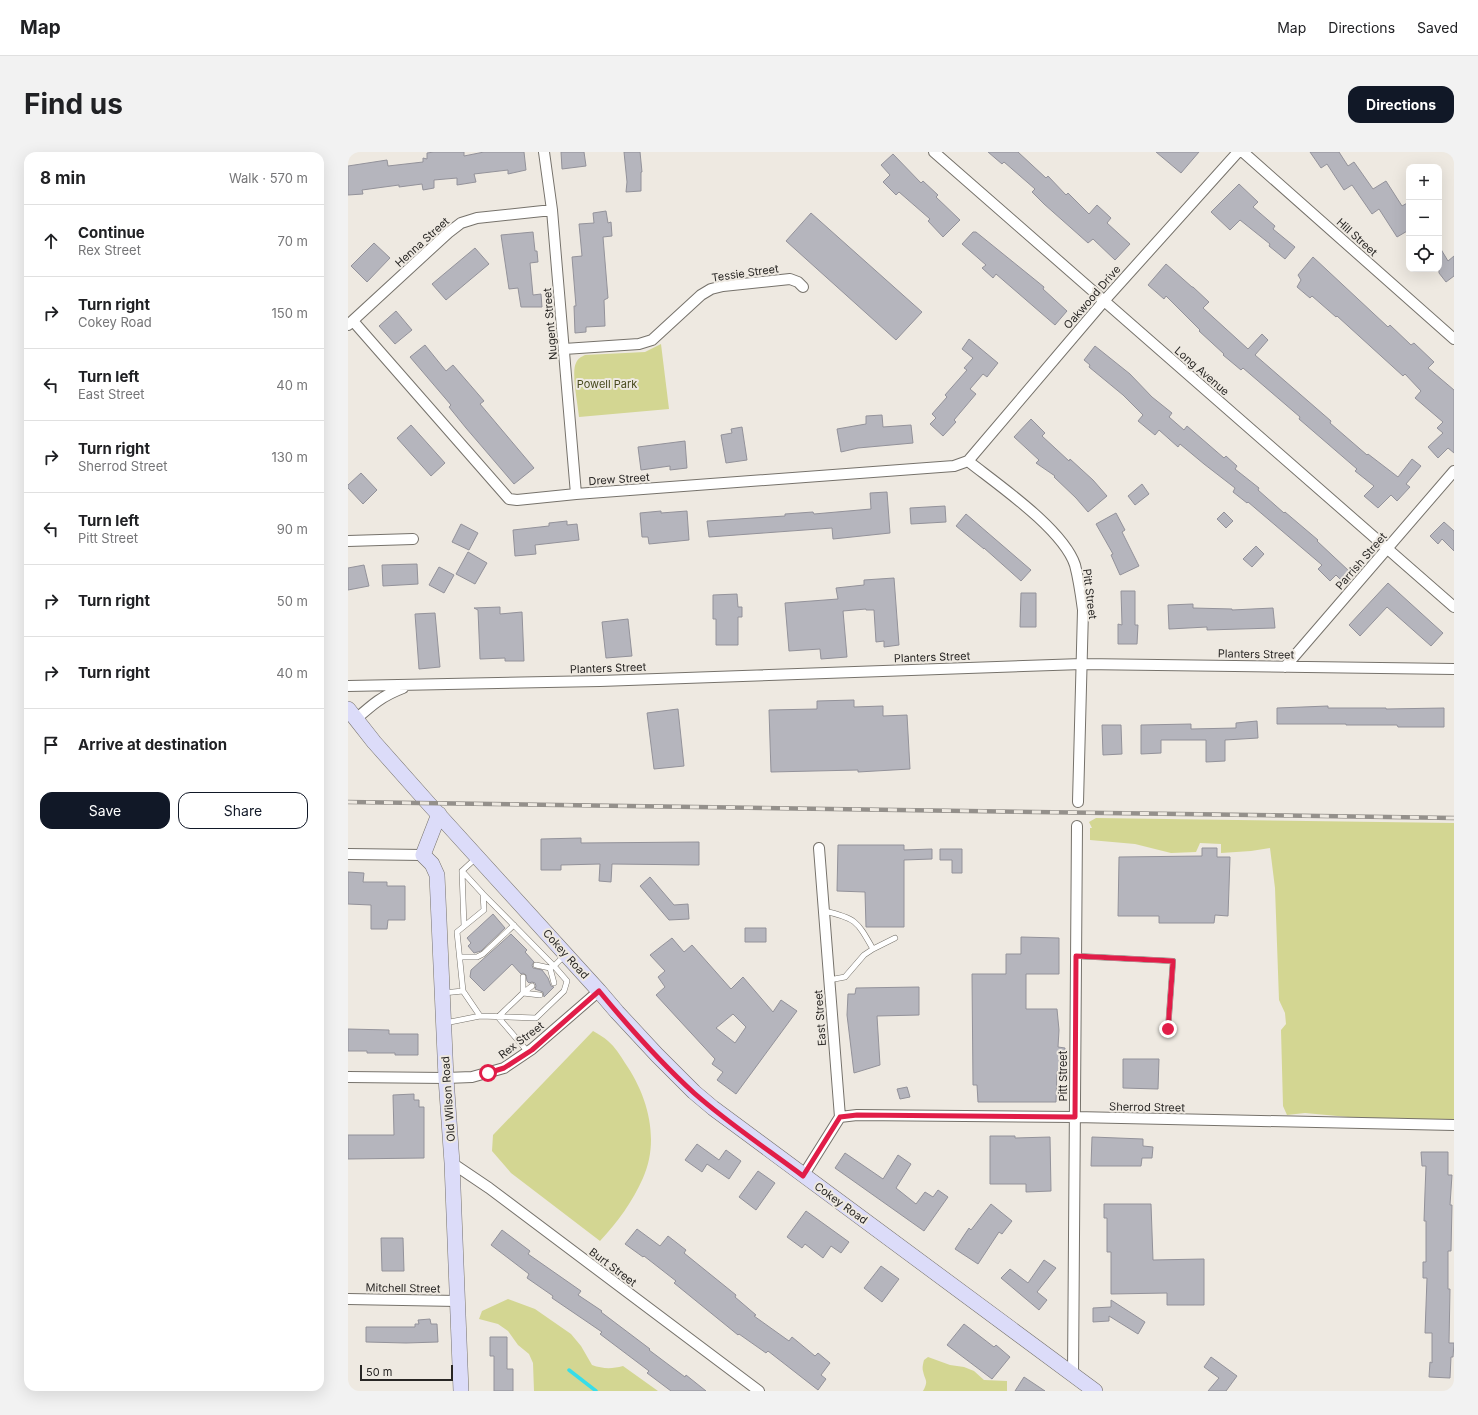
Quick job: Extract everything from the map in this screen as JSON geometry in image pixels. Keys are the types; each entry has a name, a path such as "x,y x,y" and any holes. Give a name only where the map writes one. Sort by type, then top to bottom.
{"street":[{"name":"Nugent Street","path":"544,152 552,210 576,494"},
{"name":"Long Avenue","path":"934,152 1454,608"},
{"name":"Oakwood Drive","path":"968,460 1104,301 1238,152"},
{"name":"Hill Street","path":"1243,152 1454,339"},
{"name":"Henna Street","path":"350,323 448,233 461,223 477,218 552,210"},
{"name":"Tessie Street","path":"564,349 639,344 652,340 700,295 711,289 790,279 798,282 803,287"},
{"name":"Drew Street","path":"350,323 509,499 518,500 576,494 954,466 968,460"},
{"name":"Pitt Street","path":"968,460 1028,508 1062,543 1074,564 1080,587 1083,610 1078,802"},
{"name":"Parrish Street","path":"1286,667 1454,471"},
{"path":"348,540 413,539"},
{"name":"Planters Street","path":"348,686 600,681 1082,664 1454,669"},
{"name":"Planters Street","path":"352,714 385,695 410,685"},
{"name":"Cokey Road","path":"352,714 374,742 626,1022 694,1092 803,1176 1095,1391"},
{"path":"348,854 423,855 439,814"},
{"name":"Pitt Street","path":"1073,1374 1077,826"},
{"name":"East Street","path":"820,848 840,1117"},
{"name":"Old Wilson Road","path":"423,855 432,864 438,875 442,993 452,1162 461,1391"},
{"name":"Rex Street","path":"348,1077 472,1077 504,1068 528,1052 599,991"},
{"name":"Sherrod Street","path":"840,1117 857,1115 1075,1117 1454,1126"},
{"path":"803,1176 840,1117"},
{"name":"Burt Street","path":"452,1162 489,1188 759,1391"},
{"name":"Mitchell Street","path":"348,1299 457,1301"}],"lane":[{"path":"464,926 462,871 477,856"},
{"path":"444,1023 480,1016 536,1018 564,991 567,981 462,871"},
{"path":"480,1016 463,992 457,932 484,910 483,894"},
{"path":"824,911 852,919 862,929 873,949"},
{"path":"460,957 477,957 483,954 514,925"},
{"path":"830,980 845,977 864,955 895,938"},
{"path":"545,974 566,954"},
{"path":"1076,956 1173,961 1168,1029"},
{"path":"536,965 552,967"},
{"path":"552,967 554,983"},
{"path":"523,977 524,994"},
{"path":"498,1017 532,986"},
{"path":"442,993 463,992"},
{"path":"524,994 540,995"},
{"path":"498,1017 528,1052"}],"green space":[{"name":"Powell Park","path":"661,344 669,409 579,417 574,374 576,363 581,357 585,355 645,352"},
{"path":"1096,818 1454,823 1454,1120 1359,1118 1305,1113 1287,1115 1283,1106 1281,1030 1286,1024 1285,1013 1279,1000 1275,888 1270,848 1221,853 1221,844 1200,843 1196,852 1171,853 1135,844 1090,840 1090,828 1092,828 1089,822"},
{"path":"593,1031 605,1038 613,1046 633,1076 645,1104 651,1134 651,1149 648,1164 639,1187 624,1211 600,1241 511,1173 492,1151 493,1135"},
{"path":"508,1299 535,1309 571,1334 581,1346 592,1365 608,1368 623,1366 658,1391 534,1391 533,1363 529,1354 518,1345 508,1331 498,1324 479,1319 482,1311"},
{"path":"928,1357 950,1365 964,1367 974,1371 984,1380 1007,1381 1007,1391 923,1391 926,1381 923,1366 924,1360"}],"building":[{"path":"464,152 464,156 484,152 524,152 526,170 508,174 508,170 474,174 476,182 457,185 457,178 434,180 434,188 423,190 422,184 399,187 399,185 362,190 363,194 348,195 348,166 387,160 388,166 423,162 423,158 427,159 427,153"},
{"path":"561,152 584,152 586,166 562,169"},
{"path":"624,152 640,152 642,172 641,191 626,192 627,182"},
{"path":"988,152 1018,152 1046,178 1048,176 1066,195 1068,193 1089,214 1097,205 1111,218 1107,223 1130,244 1115,260 1093,239 1088,243 1032,192 1035,189 1004,162 1002,164"},
{"path":"1156,152 1199,152 1181,173"},
{"path":"1310,152 1339,152 1348,166 1354,162 1373,189 1386,181 1402,206 1406,204 1406,232 1397,237 1379,209 1372,214 1352,185 1344,190 1327,164 1321,168"},
{"path":"893,154 921,183 923,181 938,195 936,197 960,220 943,237 928,221 930,219 899,192 896,195 883,182 890,175 881,165"},
{"path":"1239,184 1258,202 1253,207 1275,226 1273,229 1295,247 1285,259 1269,246 1270,244 1240,220 1230,230 1211,212"},
{"path":"606,211 608,223 611,222 612,236 603,237 608,298 604,300 605,326 586,327 586,332 575,333 574,306 576,306 572,257 582,256 579,224 594,223 593,213"},
{"path":"811,213 922,312 896,340 786,241"},
{"path":"533,232 538,262 530,263 533,295 541,294 542,307 521,307 518,288 509,289 501,235"},
{"path":"973,232 976,232 1044,287 1043,289 1067,311 1055,325 996,274 993,278 982,268 986,265 962,244"},
{"path":"374,243 390,258 367,282 351,266"},
{"path":"475,248 489,264 446,300 432,284"},
{"path":"1442,251 1448,261 1454,256 1454,276 1446,282 1439,273 1442,272"},
{"path":"1313,257 1388,327 1390,325 1411,345 1414,343 1434,362 1428,368 1454,390 1454,453 1448,448 1438,458 1428,447 1443,433 1437,428 1443,422 1415,398 1421,391 1405,374 1403,376 1337,316 1336,317 1312,296 1310,298 1297,287 1301,280 1298,275"},
{"path":"1166,264 1209,302 1203,308 1248,349 1262,334 1268,340 1255,355 1331,421 1330,423 1367,455 1368,454 1398,477 1412,459 1421,466 1406,484 1410,487 1397,501 1391,495 1378,508 1364,496 1374,486 1355,471 1357,469 1243,368 1241,370 1223,355 1224,354 1199,331 1200,330 1166,296 1164,299 1148,285"},
{"path":"396,311 412,330 395,344 379,326"},
{"path":"969,339 998,363 987,377 983,374 970,389 976,394 954,420 956,422 943,436 930,424 936,418 932,414 947,397 945,395 967,370 964,368 973,358 962,349"},
{"path":"425,345 446,371 453,365 484,401 480,404 534,468 514,484 466,428 449,407 451,405 410,357"},
{"path":"1095,346 1130,374 1152,397 1172,413 1169,417 1184,430 1187,426 1224,458 1226,456 1237,466 1235,469 1259,488 1258,490 1318,540 1317,541 1349,571 1341,580 1336,575 1330,581 1318,569 1322,565 1248,502 1247,503 1233,492 1235,488 1180,444 1178,447 1159,430 1155,435 1138,421 1143,415 1123,395 1089,367 1090,365 1084,360"},
{"path":"882,415 883,427 911,425 913,443 858,448 841,452 837,429 866,424 866,416"},
{"path":"1031,419 1045,433 1042,436 1069,461 1070,459 1093,480 1107,496 1088,512 1054,477 1055,476 1036,463 1039,460 1014,437"},
{"path":"411,425 445,463 431,476 397,438"},
{"path":"742,427 747,460 726,463 721,435 732,433 731,429"},
{"path":"685,441 687,468 670,470 670,466 641,470 638,447"},
{"path":"361,473 377,490 363,504 348,488 348,485"},
{"path":"1142,484 1149,494 1135,505 1128,496"},
{"path":"887,492 890,533 833,539 832,528 709,537 707,521 785,516 785,514 813,512 814,514 871,509 870,493"},
{"path":"945,506 946,522 911,524 910,508"},
{"path":"661,511 661,513 687,511 689,540 649,544 648,537 642,537 640,513"},
{"path":"1224,512 1233,521 1226,528 1217,519"},
{"path":"1116,513 1125,530 1122,532 1139,566 1120,575 1111,555 1113,554 1096,524"},
{"path":"966,514 1031,570 1021,581 984,548 956,526"},
{"path":"567,521 567,525 577,524 579,540 535,545 536,554 515,556 513,530 549,526 549,523"},
{"path":"1444,522 1454,531 1454,551 1442,539 1438,544 1430,536"},
{"path":"461,524 478,533 469,550 452,542"},
{"path":"1256,546 1264,554 1252,567 1243,559"},
{"path":"468,552 487,563 475,584 456,574"},
{"path":"417,564 418,584 383,586 382,565"},
{"path":"364,565 369,586 348,590 348,568"},
{"path":"439,567 454,575 444,593 429,585"},
{"path":"894,578 899,645 884,647 884,641 876,642 874,610 866,609 843,611 847,657 821,659 820,649 789,651 785,603 838,599 836,588 864,585 864,580"},
{"path":"1388,583 1443,633 1431,646 1387,607 1360,636 1349,625"},
{"path":"1121,591 1135,591 1135,625 1138,625 1137,644 1118,644 1118,624 1122,625"},
{"path":"1021,593 1036,593 1036,627 1020,627"},
{"path":"737,594 738,607 742,607 742,617 738,617 738,645 716,645 716,619 713,619 713,595"},
{"path":"1193,604 1193,608 1232,610 1273,608 1275,628 1207,630 1207,627 1169,629 1168,605"},
{"path":"500,607 500,614 522,612 524,661 505,661 505,658 480,659 478,610 474,608"},
{"path":"435,613 440,667 419,669 415,614"},
{"path":"628,619 632,656 606,658 602,622"},
{"path":"854,700 854,707 883,706 883,716 907,715 910,769 858,772 858,770 771,772 769,710 817,709 817,701"},
{"path":"1328,706 1328,708 1386,709 1444,708 1444,727 1398,727 1397,725 1346,724 1277,724 1277,708"},
{"path":"678,709 684,766 654,769 647,713"},
{"path":"1257,721 1258,738 1225,740 1225,761 1206,762 1206,740 1161,740 1161,753 1141,754 1141,725 1191,724 1191,729 1236,728 1236,723"},
{"path":"1102,725 1121,725 1122,754 1103,755"},
{"path":"581,838 581,843 699,842 699,865 612,864 611,882 599,881 600,864 561,865 561,870 541,870 541,839"},
{"path":"838,845 904,845 904,850 932,849 932,859 904,860 904,927 866,927 865,892 837,891"},
{"path":"1202,848 1217,848 1217,857 1230,857 1228,916 1215,915 1214,923 1159,923 1159,916 1118,916 1119,857 1202,856"},
{"path":"940,849 962,849 962,873 952,873 952,860 940,860"},
{"path":"348,872 364,873 363,882 387,882 387,886 405,886 405,920 388,920 387,929 371,929 371,905 348,904"},
{"path":"650,877 674,905 688,904 689,919 669,920 640,886"},
{"path":"493,914 505,928 481,951 474,953 468,946 471,943 467,938"},
{"path":"745,928 766,928 766,942 745,942"},
{"path":"511,934 527,950 525,952 534,962 532,965 533,968 542,970 548,978 551,986 554,987 544,997 543,992 535,989 535,983 529,983 526,975 523,973 521,974 512,964 484,991 470,977 471,970"},
{"path":"1021,937 1059,938 1059,974 1026,974 1026,1009 1057,1009 1059,1030 1058,1047 1065,1048 1064,1071 1057,1071 1056,1102 978,1102 977,1085 973,1085 972,974 1006,974 1006,954 1021,954"},
{"path":"672,938 684,952 692,945 731,989 743,977 773,1012 781,1000 797,1011 736,1094 717,1080 723,1072 712,1064 715,1059 656,995 665,987 658,977 665,971 650,955","holes":["733,1014 746,1027 735,1043 716,1028"]},
{"path":"919,987 919,1015 877,1016 880,1065 854,1073 847,1015 848,994 855,994 856,988"},
{"path":"348,1029 389,1030 389,1034 418,1034 418,1055 395,1055 395,1053 348,1051"},
{"path":"1123,1059 1159,1059 1158,1089 1123,1088"},
{"path":"907,1087 910,1097 900,1099 897,1089"},
{"path":"414,1094 414,1100 419,1100 419,1107 424,1107 424,1158 348,1159 348,1135 394,1135 393,1095"},
{"path":"990,1136 1015,1136 1015,1138 1050,1137 1051,1191 1026,1192 1026,1184 990,1184"},
{"path":"1092,1137 1143,1139 1143,1146 1153,1147 1152,1158 1142,1158 1141,1166 1091,1166"},
{"path":"697,1144 719,1160 726,1150 741,1161 729,1179 707,1164 702,1172 685,1160"},
{"path":"1421,1152 1448,1152 1448,1175 1452,1175 1450,1205 1452,1205 1451,1251 1448,1251 1448,1289 1450,1289 1449,1343 1454,1343 1453,1357 1451,1357 1450,1378 1429,1377 1430,1362 1432,1363 1432,1333 1425,1333 1427,1278 1423,1278 1423,1262 1426,1262 1426,1221 1424,1221 1426,1166 1422,1166"},
{"path":"845,1153 883,1179 898,1155 911,1164 896,1188 916,1204 925,1192 933,1197 938,1190 948,1197 924,1231 835,1168"},
{"path":"758,1171 775,1183 756,1210 739,1197"},
{"path":"991,1204 1012,1221 1002,1234 999,1232 978,1264 955,1249 969,1228 971,1230"},
{"path":"1104,1204 1151,1204 1153,1260 1204,1259 1204,1305 1167,1305 1167,1293 1111,1294 1111,1252 1107,1252 1107,1218 1104,1218"},
{"path":"806,1211 849,1242 841,1253 831,1246 823,1258 805,1244 802,1248 787,1237"},
{"path":"637,1229 660,1246 668,1236 686,1250 684,1253 736,1295 735,1297 756,1315 754,1316 789,1341 792,1337 815,1356 818,1353 830,1363 821,1375 826,1379 818,1390 768,1351 766,1353 739,1334 738,1335 674,1283 676,1281 644,1256 643,1257 625,1244"},
{"path":"502,1230 530,1251 528,1254 581,1291 578,1295 602,1311 601,1312 650,1349 649,1350 685,1377 686,1375 706,1391 671,1391 647,1373 649,1371 600,1334 602,1332 552,1298 553,1296 527,1278 529,1274 491,1245"},
{"path":"381,1238 403,1238 404,1271 382,1271"},
{"path":"1044,1260 1056,1268 1037,1292 1047,1300 1039,1310 1001,1278 1010,1269 1028,1283"},
{"path":"881,1266 899,1279 882,1302 864,1288"},
{"path":"1111,1300 1145,1322 1138,1334 1109,1316 1109,1321 1093,1322 1093,1308 1111,1307"},
{"path":"430,1319 431,1324 437,1324 438,1342 366,1342 366,1327 415,1327 415,1324 419,1324 418,1320"},
{"path":"964,1324 994,1347 996,1345 1010,1357 992,1379 947,1345"},
{"path":"490,1337 507,1337 507,1369 513,1369 513,1391 494,1391 494,1356 490,1356"},
{"path":"1211,1357 1237,1376 1226,1391 1208,1391 1219,1378 1204,1367"},
{"path":"1024,1377 1045,1391 1015,1391"}],"waterway":[{"path":"569,1370 596,1391"}],"railway":[{"path":"348,802 1454,818"}],"route":[{"path":"488,1073 504,1068 532,1050 599,991 657,1055 694,1092 803,1176 840,1117 857,1115 1075,1117 1076,956 1173,961 1168,1029"}]}
